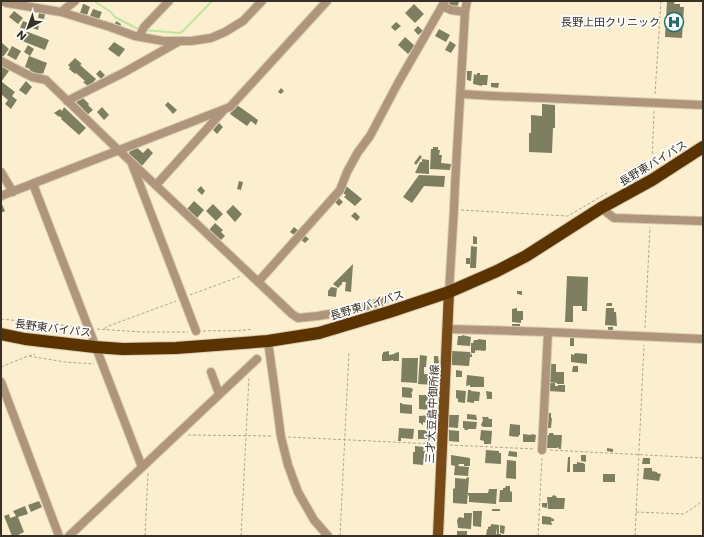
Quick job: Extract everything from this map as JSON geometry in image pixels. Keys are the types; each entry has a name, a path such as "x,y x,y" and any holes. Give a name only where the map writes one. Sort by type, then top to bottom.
{"highway":[{"name":"長野東バイパス","path":"1,334 25,339 123,349 176,348 268,341 319,333 449,292 526,256 703,147"}],"main road":[{"name":"三才大豆島中御所線","path":"438,536 449,292"}],"street":[{"path":"61,12 74,1"},
{"path":"3,4 61,12 135,36 142,32 169,1"},
{"path":"142,32 163,41 191,41 211,38 225,32 243,21 262,1"},
{"path":"1,196 230,108 327,1"},
{"path":"449,292 465,12 467,1"},
{"path":"258,282 340,190 347,172 358,152 370,136 398,83 444,3 451,10 465,12"},
{"path":"67,101 123,73 179,41"},
{"path":"1,61 32,77 46,80 258,282 298,318 352,310 384,301"},
{"path":"461,94 703,105"},
{"path":"156,185 224,110"},
{"path":"131,161 196,331"},
{"path":"1,172 12,192"},
{"path":"33,184 142,467"},
{"path":"602,208 614,218 703,221"},
{"path":"448,329 703,339"},
{"path":"542,450 548,332"},
{"path":"268,341 281,437 288,465 298,492 314,520 328,536"},
{"path":"69,536 257,359"},
{"path":"211,372 219,394"},
{"path":"1,382 59,536"}],"path":[{"path":"659,175 652,162 654,102 661,1"},
{"path":"454,210 568,216 607,192 615,201"},
{"path":"635,536 650,220"},
{"path":"1,319 142,332 218,330 240,331 252,329"},
{"path":"340,536 349,351"},
{"path":"1,367 35,354"},
{"path":"28,356 65,362 102,365"},
{"path":"241,536 250,366"},
{"path":"176,435 281,437 442,444"},
{"path":"538,536 542,450"},
{"path":"639,455 703,458"},
{"path":"145,536 148,461"},
{"path":"636,512 684,514 703,501"}],"building":[{"path":"449,1 459,2 457,7 454,7 448,5"},
{"name":"長野上田クリニック","path":"667,1 675,1 674,4 680,4 680,7 684,7 682,38 665,37"},
{"path":"83,4 90,7 87,15 80,13"},
{"path":"414,4 424,14 415,23 405,13"},
{"path":"93,9 102,12 99,19 90,16"},
{"path":"14,11 23,18 18,24 9,17"},
{"path":"39,13 45,14 44,19 38,18"},
{"path":"31,18 37,20 36,23 30,21"},
{"path":"23,21 28,23 26,29 20,28"},
{"path":"116,21 121,24 120,27 115,24"},
{"path":"30,22 39,25 38,30 29,27"},
{"path":"396,22 401,26 395,31 391,27"},
{"path":"418,26 423,31 418,35 414,30"},
{"path":"20,29 49,40 45,50 17,39"},
{"path":"439,29 450,35 446,42 435,36"},
{"path":"405,37 415,46 408,54 398,45"},
{"path":"450,41 456,45 451,53 445,50"},
{"path":"1,42 9,49 3,57 1,55"},
{"path":"114,42 125,49 119,57 108,49"},
{"path":"28,45 34,49 30,56 24,52"},
{"path":"12,46 21,51 16,60 7,55"},
{"path":"29,56 47,63 43,74 41,73 41,75 30,71 30,69 25,67"},
{"path":"75,58 82,64 80,65 96,79 89,87 83,82 85,81 69,69 70,67 68,65"},
{"path":"1,65 9,71 1,82"},
{"path":"100,70 105,75 101,79 96,74"},
{"path":"467,71 472,71 471,81 467,80"},
{"path":"477,73 480,73 480,75 488,75 487,85 482,86 473,84 474,74 477,75"},
{"path":"26,81 32,87 26,95 19,90"},
{"path":"2,82 15,92 12,96 17,100 11,109 5,104 8,100 1,94"},
{"path":"491,83 499,83 498,88 491,87"},
{"path":"281,88 284,91 281,94 278,92"},
{"path":"81,96 93,110 87,115 76,102"},
{"path":"168,102 177,110 173,114 165,105"},
{"path":"542,104 555,105 555,128 553,128 552,153 529,152 531,115 542,116"},
{"path":"237,105 258,120 256,125 251,121 247,126 230,114"},
{"path":"64,107 86,128 79,135 61,119 62,118 54,113 60,109 62,111"},
{"path":"102,107 109,115 104,120 97,112"},
{"path":"219,123 223,127 217,134 213,130"},
{"path":"135,146 143,153 148,148 153,153 141,167 127,155"},
{"path":"433,147 438,147 438,150 440,150 439,155 442,155 441,163 451,164 450,170 430,169 431,149 433,149"},
{"path":"420,155 422,157 416,165 414,163"},
{"path":"422,159 429,160 429,174 415,173 420,162 422,162"},
{"path":"419,175 445,176 444,187 424,186 412,203 403,197"},
{"path":"239,181 243,182 241,190 237,189"},
{"path":"201,186 205,191 202,195 197,190"},
{"path":"346,186 362,199 355,206 344,197 346,195 342,192"},
{"path":"338,197 343,202 339,206 334,201"},
{"path":"194,201 204,210 197,218 187,209"},
{"path":"1,202 5,211 1,213"},
{"path":"213,204 223,214 216,221 206,211"},
{"path":"233,205 242,214 235,222 226,212"},
{"path":"355,212 360,217 357,221 351,216"},
{"path":"215,223 223,230 221,232 225,236 221,240 209,230"},
{"path":"294,227 300,232 296,236 290,232"},
{"path":"304,235 309,239 305,243 300,239"},
{"path":"473,236 477,237 477,244 473,244"},
{"path":"471,246 477,247 476,268 470,268"},
{"path":"466,258 470,258 470,264 466,264"},
{"path":"353,264 351,292 345,291 346,282 342,282 338,288 333,284"},
{"path":"567,276 588,277 587,311 582,311 582,306 573,306 573,322 565,322"},
{"path":"331,287 337,288 336,297 328,296 328,291"},
{"path":"517,291 522,291 522,295 517,294"},
{"path":"607,303 612,303 612,306 606,306"},
{"path":"517,308 517,311 523,311 523,320 521,320 521,323 512,322 512,309"},
{"path":"606,308 614,308 614,312 616,312 617,326 605,325"},
{"path":"512,324 520,324 520,329 512,328"},
{"path":"608,327 613,327 613,332 608,332"},
{"path":"462,335 471,337 470,346 457,345 458,336"},
{"path":"570,338 574,338 574,346 570,346"},
{"path":"478,339 486,340 486,350 475,350 475,353 471,353 471,343"},
{"path":"389,351 389,355 399,352 399,361 382,361 383,352"},
{"path":"452,351 470,352 472,357 470,357 469,366 452,365"},
{"path":"575,353 587,354 587,364 571,362 571,354 574,355"},
{"path":"420,355 427,356 424,374 435,375 436,382 434,385 418,384"},
{"path":"434,356 438,356 439,363 434,364"},
{"path":"402,358 418,358 417,383 401,382"},
{"path":"551,364 556,364 556,372 564,372 564,384 548,382"},
{"path":"573,366 578,366 578,372 572,372"},
{"path":"456,370 462,371 462,377 456,377"},
{"path":"467,375 484,377 484,387 470,387 470,385 466,386"},
{"path":"547,383 555,383 555,386 565,385 565,392 547,391"},
{"path":"402,387 412,388 411,398 402,397"},
{"path":"456,390 466,391 465,403 458,402 458,399 456,398"},
{"path":"468,390 480,392 479,401 474,401 474,403 467,402"},
{"path":"486,391 492,392 492,399 487,399"},
{"path":"419,395 431,395 430,402 432,405 430,410 419,409"},
{"path":"400,403 412,405 412,414 400,413"},
{"path":"546,413 551,413 551,428 545,428"},
{"path":"467,414 476,415 477,420 467,419"},
{"path":"430,415 432,422 430,422 430,424 423,422 423,425 419,423 419,416"},
{"path":"448,415 459,415 458,428 447,427"},
{"path":"482,417 492,419 492,427 483,427 481,425 483,420"},
{"path":"463,421 477,422 476,429 465,430 463,428"},
{"path":"510,424 520,425 520,435 518,437 509,436"},
{"path":"399,428 414,429 413,439 401,438 401,441 398,441"},
{"path":"418,430 426,430 426,432 427,430 431,430 431,439 418,439"},
{"path":"449,430 459,431 459,442 449,441"},
{"path":"481,430 492,431 491,444 484,444 484,441 480,440"},
{"path":"549,433 553,433 554,435 562,435 561,449 558,447 544,448 545,435 549,435"},
{"path":"523,434 536,435 535,442 523,442"},
{"path":"415,446 424,447 423,451 425,451 425,456 423,465 413,464 413,452 415,452"},
{"path":"607,448 613,449 613,452 607,451"},
{"path":"486,450 499,451 499,453 501,453 501,464 485,463"},
{"path":"509,451 517,452 517,457 508,456"},
{"path":"451,455 470,458 470,466 459,464 458,466 469,467 468,476 454,475 455,466 451,465"},
{"path":"581,455 586,455 586,462 581,461"},
{"path":"568,457 570,457 570,472 567,472"},
{"path":"643,458 650,458 650,464 642,464"},
{"path":"507,460 516,461 516,479 506,478"},
{"path":"577,462 585,464 585,472 573,472 573,464 577,464"},
{"path":"644,468 652,468 652,471 661,474 659,481 643,479"},
{"path":"603,474 615,474 615,482 603,482"},
{"path":"467,477 469,478 467,504 453,503 455,478 466,479"},
{"path":"506,486 510,486 510,491 512,492 512,502 499,502 500,490 503,490"},
{"path":"489,489 497,489 496,504 469,502 468,493 488,493"},
{"path":"553,495 557,498 565,498 564,509 548,509 547,497 552,497"},
{"path":"39,501 42,507 31,512 28,505"},
{"path":"542,503 547,503 547,508 542,507"},
{"path":"25,506 28,514 18,517 24,532 16,536 12,536 4,516 9,514 10,518 16,516 13,511"},
{"path":"492,509 500,509 500,511 492,511"},
{"path":"473,511 482,511 481,527 473,526"},
{"path":"464,513 472,513 471,529 458,528 457,520 459,517 464,518"},
{"path":"542,516 551,517 554,519 554,521 551,521 552,525 542,524"},
{"path":"491,524 499,525 499,534 501,534 501,536 486,536 487,529 491,526"},
{"path":"500,525 505,526 504,534 500,533"},
{"path":"457,531 467,531 467,536 457,536"}],"waterway":[{"path":"94,1 111,12 115,17 140,29"},
{"path":"144,30 182,32 212,1"}],"place":[{"name":"長野上田クリニック","path":"674,22"}]}
